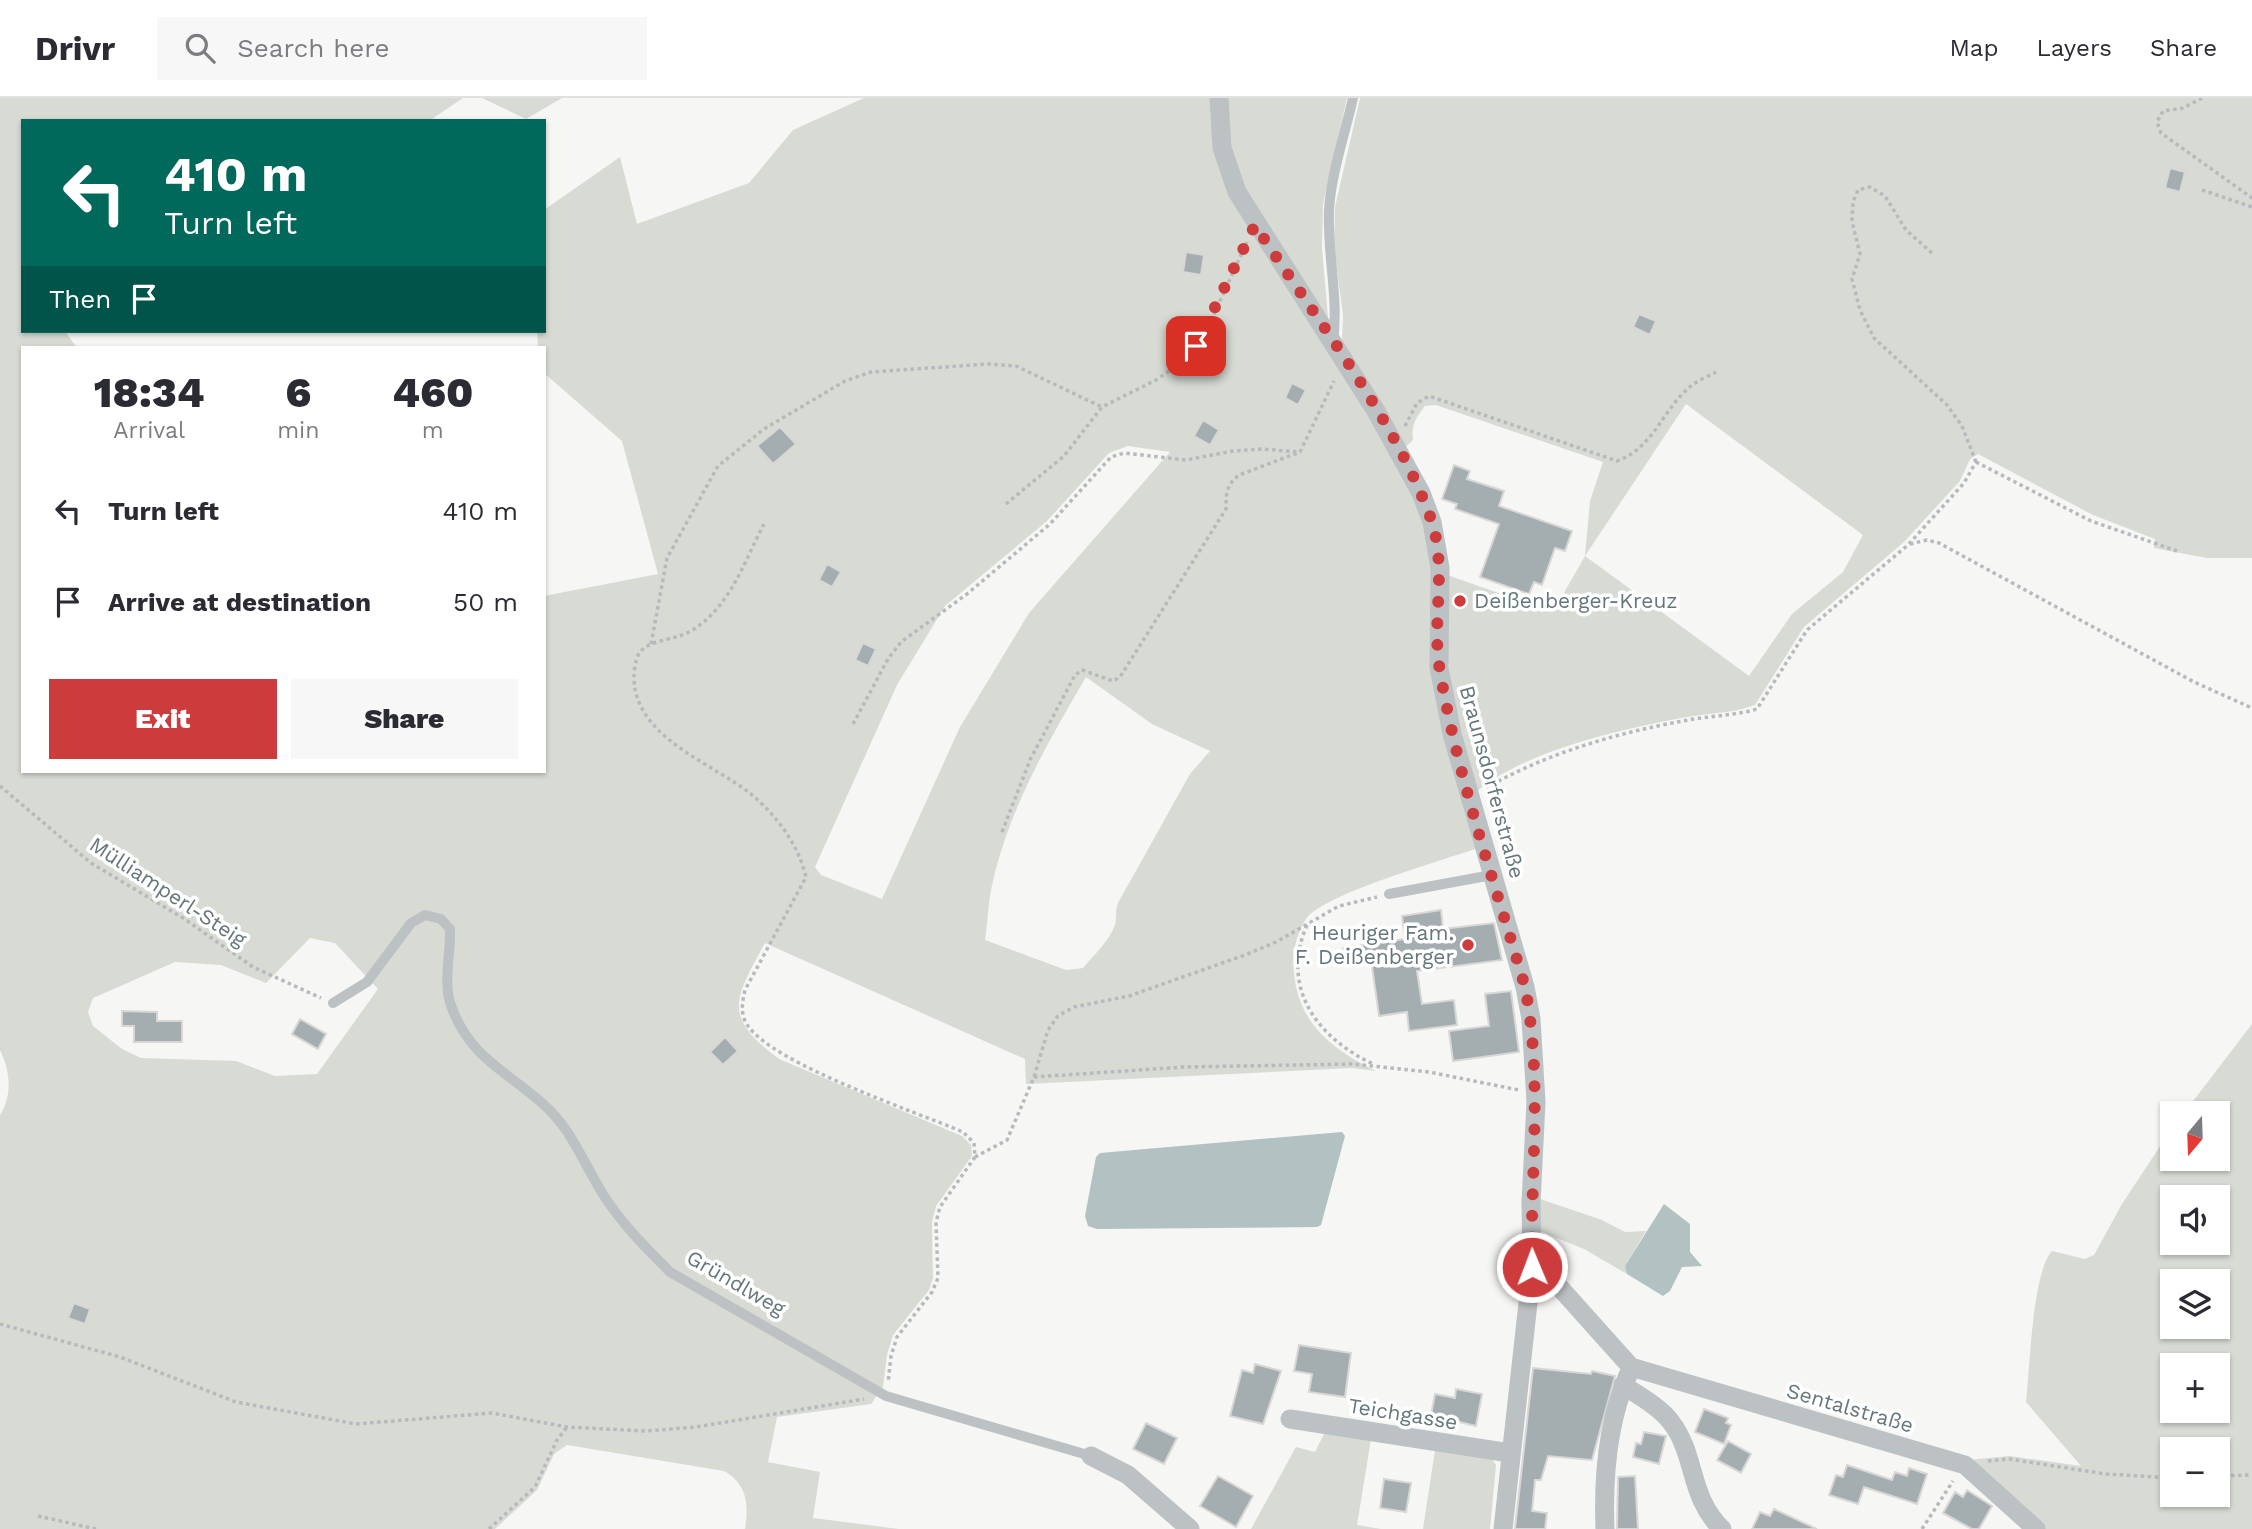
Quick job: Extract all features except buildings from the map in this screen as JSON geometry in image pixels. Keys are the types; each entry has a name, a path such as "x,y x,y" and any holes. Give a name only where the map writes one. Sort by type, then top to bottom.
{"street":[{"name":"Braunsdorferstraße","path":"1219,98 1228,170 1255,225 1333,341 1421,493 1437,547 1440,568 1439,667 1452,734 1525,987 1531,1019 1535,1093 1531,1203 1532,1267 1503,1529"},
{"path":"1532,1267 1553,1280 1615,1352 1627,1376 1671,1420 1682,1441 1702,1504 1722,1529"},
{"path":"1605,1529 1608,1451 1614,1411 1627,1376"},
{"name":"Sentalstraße","path":"1627,1376 1965,1465 2036,1529"},
{"name":"Teichgasse","path":"1290,1419 1510,1453"},
{"name":"Gründlweg","path":"1091,1456 1128,1475 1190,1529"}],"lane":[{"path":"1333,341 1336,316 1328,246 1329,206 1353,98"},
{"path":"1389,894 1492,875"},
{"name":"Gründlweg","path":"333,1003 366,982 411,923 425,915 441,919 450,929 447,978 451,1007 470,1044 485,1060 543,1103 567,1129 601,1192 640,1243 670,1272 886,1396 1091,1456"}],"path":[{"path":"2202,98 2183,108 2163,111 2157,122 2161,133 2252,198"},
{"path":"1932,253 1906,230 1885,196 1870,187 1858,190 1853,202 1852,221 1860,254 1852,279 1860,310 1874,338 1947,405 1962,426 1976,462 2091,521 2177,551"},
{"path":"2202,190 2252,206"},
{"path":"1006,503 1064,456 1102,407 1156,380 1179,364 1196,346 1255,225"},
{"path":"651,645 667,558 718,466 764,429 845,381 871,372 988,364 1016,366 1102,407"},
{"path":"1002,832 1030,760 1075,676 1082,670 1113,681 1120,677 1226,509 1227,489 1231,481 1239,475 1300,452 1331,385 1350,369"},
{"path":"1399,452 1408,416 1418,402 1429,396 1617,461 1631,456 1645,443 1691,386 1716,372"},
{"path":"853,724 888,659 901,642 967,594 1050,524 1111,457 1124,453 1186,460 1253,449 1300,452"},
{"path":"1472,806 1485,789 1516,771 1581,748 1683,721 1757,709 1808,630 1908,545 1964,483 1976,462"},
{"path":"764,524 719,609 687,634 651,645 639,653 635,669 635,688 643,712 662,733 751,794 786,832 801,856 806,877 745,990 741,1006 747,1024 781,1055 963,1132 974,1143 975,1157"},
{"path":"1908,545 1927,540 1938,543 2194,682 2252,708"},
{"name":"Mülliamperl-Steig","path":"0,786 91,863 183,918 253,967 333,1003"},
{"path":"0,1324 120,1357 236,1402 356,1424 492,1413 567,1427 632,1431 696,1427 794,1408 886,1396 891,1356 897,1337 932,1292 938,1278 936,1222 940,1207 975,1157 1007,1140 1034,1077 1048,1030 1066,1011 1190,976 1276,942 1339,906 1389,894"},
{"path":"1308,923 1297,958 1299,982 1306,1005 1338,1043 1378,1067"},
{"path":"1034,1077 1184,1067 1378,1067 1429,1072 1535,1093"},
{"path":"489,1529 535,1487 556,1440 567,1427"},
{"path":"1922,1529 1965,1465 2009,1459 2094,1472 2160,1477"},
{"path":"2230,1476 2252,1475"},
{"path":"38,1516 96,1529"}],"shaded area":[{"path":"0,98 463,98 432,119 21,119 21,333 66,333 76,346 21,346 21,773 546,773 546,596 658,574 622,441 546,375 546,346 538,346 537,333 546,333 546,209 620,157 637,224 749,183 793,130 864,98 1347,98 1323,204 1322,248 1328,318 1216,148 1394,455 1426,525 1478,848 1335,899 1317,909 1301,927 1295,945 1294,963 1295,982 1302,1005 1327,1040 1376,1071 1352,1068 1026,1084 1025,1059 765,943 746,979 739,1006 741,1018 748,1031 761,1044 779,1059 962,1136 971,1145 972,1156 936,1206 932,1222 933,1278 929,1290 893,1335 887,1355 883,1387 871,1404 777,1417 768,1462 820,1472 813,1518 899,1529 745,1529 745,1496 738,1482 724,1471 567,1445 554,1454 537,1490 495,1529 0,1529 0,1115 8,1091 6,1066 0,1050","holes":["1128,446 1170,452 1029,613 960,727 882,899 821,875 815,867 897,685 945,606 1047,521 1109,453","1086,677 1152,724 1210,751 1190,774 1118,903 1115,925 1109,937 1083,968 1066,970 985,940 991,888 1009,827 1044,751","310,938 335,943 378,989 317,1074 275,1076 236,1061 141,1058 122,1049 93,1026 88,1012 93,998 175,962 221,965 266,983"]},
{"path":"482,98 562,98 526,119"},
{"path":"1360,98 2252,98 2252,558 2207,558 2154,548 2155,539 2093,515 1978,454 1970,459 1960,481 1904,542 1804,627 1755,705 1656,723 1573,744 1519,765 1475,793 1445,666 1447,575 1553,612 1585,556 1590,501 1603,462 1436,405 1425,406 1422,410 1414,426 1413,440 1403,449 1342,342 1343,315 1334,247 1335,207","holes":["1686,404 1863,535 1843,572 1792,614 1749,676 1585,556"]},
{"path":"2252,1024 2252,1529 2043,1529 1968,1460 2010,1456 2081,1466 2026,1402 2036,1300 2045,1262 2052,1251 2085,1259 2094,1255 2122,1204 2160,1146 2160,1171 2230,1171 2230,1101 2193,1101"},
{"path":"1342,1132 1345,1136 1321,1225 1317,1227 1097,1229 1088,1226 1085,1216 1096,1157 1100,1153"},
{"path":"1537,1198 1602,1220 1625,1232 1646,1231 1625,1266 1627,1274 1584,1249 1537,1230"},
{"path":"1664,1204 1690,1224 1690,1252 1702,1266 1682,1267 1670,1291 1663,1296 1627,1274 1625,1266"},
{"path":"1324,1434 1371,1439 1357,1525 1381,1529 1251,1529 1296,1447 1315,1452"},
{"path":"1435,1450 1492,1459 1496,1465 1490,1529 1423,1529"}],"place":[{"name":"Deißenberger-Kreuz","path":"1460,601"},
{"name":"Heuriger Fam. F. Deißenberger","path":"1468,945"}],"route":[{"path":"1196,346 1209,325 1255,225 1333,341 1376,411 1421,493 1432,522 1440,568 1439,667 1452,734 1525,987 1531,1019 1536,1102 1531,1203 1532,1267"}]}
